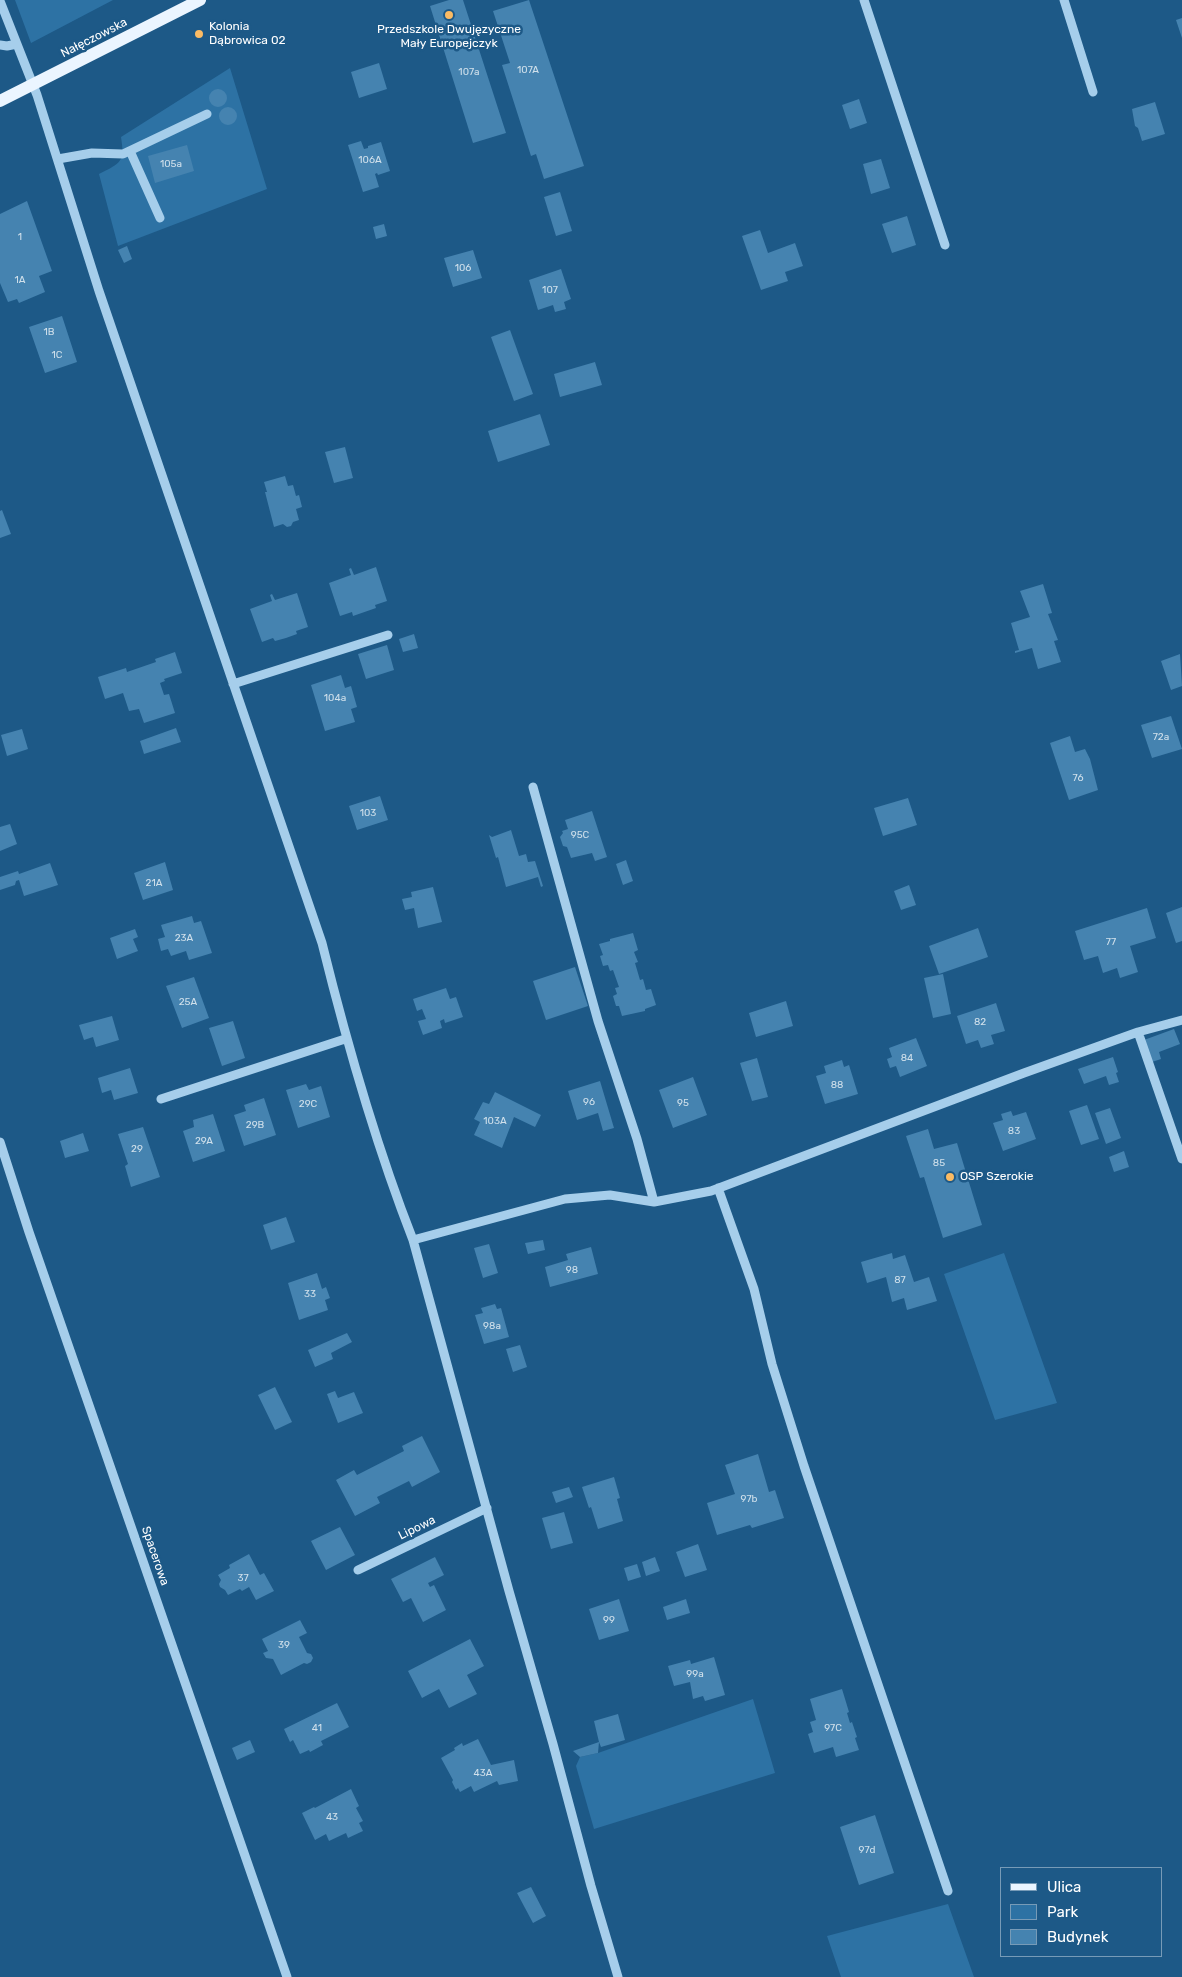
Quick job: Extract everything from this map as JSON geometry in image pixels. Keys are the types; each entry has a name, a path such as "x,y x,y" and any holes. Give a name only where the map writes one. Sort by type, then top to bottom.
{"main road":[{"name":"Nałęczowska","path":"0,101 200,0"}],"street":[{"path":"864,0 945,245"},
{"path":"1064,0 1093,92"},
{"path":"0,1 33,84 99,291 322,944 346,1039 375,1135 413,1240 554,1744 598,1911 618,1977"},
{"path":"0,45 17,44"},
{"path":"58,159 92,153 123,154 207,114"},
{"path":"130,151 160,218"},
{"path":"233,684 388,636"},
{"path":"533,788 598,1021 654,1202"},
{"path":"413,1240 565,1199 610,1195 654,1202 683,1198 718,1188 948,1100 1138,1032 1182,1020"},
{"path":"1138,1032 1182,1159"},
{"path":"161,1099 346,1039"},
{"name":"Spacerowa","path":"0,1142 29,1232 287,1977"},
{"path":"718,1188 754,1290 772,1364 804,1466 948,1891"},
{"name":"Lipowa","path":"358,1570 487,1508"}],"green space":[{"path":"15,0 113,0 31,43"},
{"path":"230,68 267,189 118,246 99,174 120,161 122,157 121,137"},
{"path":"1004,1253 1057,1403 995,1420 944,1274"},
{"path":"753,1699 775,1773 594,1829 576,1766 580,1757 598,1753"},
{"path":"948,1904 974,1977 841,1977 827,1936"}],"building":[{"path":"449,0 463,0 506,133 473,143 430,6"},
{"path":"529,0 584,166 544,179 536,154 531,156 502,65 510,63 493,11"},
{"path":"1182,18 1182,38 1176,20"},
{"path":"379,63 387,89 359,98 351,72"},
{"path":"214,89 222,89 227,94 225,105 214,107 209,102 209,94"},
{"path":"859,99 867,123 850,129 842,105"},
{"path":"1155,102 1165,134 1142,141 1138,128 1135,126 1132,109"},
{"path":"224,107 232,107 237,112 235,123 224,125 219,120 219,112"},
{"path":"361,141 364,149 381,142 390,171 378,175 377,173 375,174 379,187 363,192 348,145"},
{"path":"187,145 194,171 155,183 148,156"},
{"path":"881,159 890,188 871,194 863,164"},
{"path":"560,192 572,231 556,236 544,197"},
{"path":"27,201 52,271 39,276 45,292 19,303 17,299 8,302 0,283 0,214"},
{"path":"907,216 916,245 892,253 882,224"},
{"path":"384,224 387,236 376,239 373,227"},
{"path":"760,230 768,253 795,243 803,266 785,272 788,281 761,290 742,236"},
{"path":"127,246 132,259 124,263 118,250"},
{"path":"473,250 482,278 453,287 444,258"},
{"path":"561,269 571,299 564,302 566,309 555,312 553,305 538,310 529,280"},
{"path":"62,316 77,362 45,373 29,327"},
{"path":"510,330 533,394 514,401 491,337"},
{"path":"595,362 602,385 560,397 554,374"},
{"path":"540,414 550,445 498,462 488,431"},
{"path":"345,447 353,478 334,483 325,452"},
{"path":"285,476 288,486 293,485 296,496 299,495 302,507 296,509 299,520 293,522 291,526 287,527 283,524 274,527 264,482"},
{"path":"2,510 11,534 0,538 0,511"},
{"path":"376,567 387,601 375,605 376,608 353,616 352,612 340,616 329,583 351,575 349,569 351,568 354,575"},
{"path":"1043,584 1052,613 1048,614 1058,640 1054,641 1061,662 1038,669 1032,648 1015,653 1015,651 1019,650 1011,623 1030,617 1020,591"},
{"path":"297,593 308,627 296,631 297,634 286,638 275,641 273,638 262,642 250,609 272,601 270,595 272,594 275,600"},
{"path":"414,634 418,648 403,652 399,639"},
{"path":"387,645 394,670 366,679 358,654"},
{"path":"175,652 182,673 164,679 165,681 160,683 164,695 169,694 175,713 144,723 139,709 129,711 123,693 105,699 98,677 126,668 127,672 156,662 155,659"},
{"path":"1180,654 1182,686 1171,690 1161,661"},
{"path":"341,675 345,688 351,686 357,707 351,709 355,722 325,731 311,685"},
{"path":"1171,716 1182,749 1152,758 1141,725"},
{"path":"176,728 181,742 144,754 140,741"},
{"path":"22,729 28,749 7,756 1,735"},
{"path":"1070,736 1075,752 1085,749 1090,759 1098,790 1069,800 1050,743"},
{"path":"380,796 388,820 357,830 349,806"},
{"path":"908,798 917,825 883,836 874,808"},
{"path":"592,811 607,857 595,861 592,853 571,858 567,847 563,846 560,837 563,833 562,831 568,829 565,820"},
{"path":"10,824 17,844 0,851 0,827"},
{"path":"511,830 519,856 526,854 528,862 535,861 543,886 541,887 538,877 506,887 498,857 496,858 489,835 492,837"},
{"path":"626,860 633,881 623,885 616,864"},
{"path":"165,862 173,890 143,900 134,873"},
{"path":"50,863 58,885 24,896 19,880 16,881 15,885 0,890 0,877 18,871 19,874"},
{"path":"909,885 916,905 901,910 894,891"},
{"path":"433,887 442,922 418,928 414,908 405,910 402,899 412,897 411,892"},
{"path":"1182,907 1182,941 1176,943 1166,913"},
{"path":"1147,908 1156,938 1130,946 1138,972 1120,978 1117,968 1103,973 1098,956 1084,960 1075,931"},
{"path":"192,916 194,923 201,921 212,953 189,960 186,951 171,956 168,949 161,951 158,939 165,937 161,925"},
{"path":"978,928 988,957 939,974 929,946"},
{"path":"135,929 138,937 133,939 138,951 117,959 110,938"},
{"path":"633,933 638,950 634,952 638,962 635,963 640,980 643,979 646,990 651,989 656,1005 645,1009 645,1011 622,1016 613,996 617,994 615,988 619,987 613,970 610,971 608,965 603,966 600,956 603,955 599,944"},
{"path":"575,967 588,1006 546,1020 533,981"},
{"path":"943,974 951,1014 933,1018 924,978"},
{"path":"194,977 209,1018 182,1028 166,986"},
{"path":"446,988 450,999 456,997 463,1017 445,1023 444,1019 440,1021 442,1028 423,1035 418,1021 426,1019 422,1009 417,1011 413,999"},
{"path":"786,1001 793,1026 756,1037 749,1013"},
{"path":"996,1003 1005,1031 991,1035 994,1044 981,1048 978,1040 966,1044 957,1016"},
{"path":"112,1016 119,1040 96,1047 93,1037 84,1040 79,1025"},
{"path":"233,1021 245,1058 222,1066 209,1028"},
{"path":"1174,1029 1180,1044 1159,1052 1161,1059 1152,1062 1144,1040"},
{"path":"916,1038 927,1066 900,1077 896,1066 890,1068 887,1059 892,1057 889,1048"},
{"path":"1113,1057 1119,1082 1109,1085 1106,1076 1084,1084 1078,1069"},
{"path":"757,1058 768,1097 752,1101 740,1063"},
{"path":"842,1060 844,1067 849,1065 858,1094 825,1104 816,1076 826,1073 824,1066"},
{"path":"130,1068 138,1093 114,1100 111,1090 102,1093 98,1078"},
{"path":"693,1077 707,1115 673,1128 659,1090"},
{"path":"600,1081 614,1128 603,1131 598,1113 577,1120 568,1091"},
{"path":"306,1084 309,1090 321,1086 330,1117 298,1128 286,1090"},
{"path":"495,1092 541,1115 535,1127 514,1117 502,1148 474,1135 480,1122 474,1119 483,1102 489,1104"},
{"path":"264,1098 276,1135 244,1146 234,1115 246,1111 244,1105"},
{"path":"1087,1105 1099,1139 1081,1145 1069,1111"},
{"path":"1110,1108 1121,1138 1106,1144 1095,1113"},
{"path":"1011,1111 1013,1116 1026,1112 1036,1139 1003,1151 993,1123 1003,1120 1001,1114"},
{"path":"213,1114 225,1151 193,1162 183,1131 194,1127 193,1120"},
{"path":"143,1127 160,1177 131,1187 125,1166 128,1164 118,1134"},
{"path":"928,1129 934,1149 957,1143 982,1225 943,1238 924,1177 920,1178 906,1136"},
{"path":"83,1133 89,1151 65,1158 60,1141"},
{"path":"1124,1151 1129,1167 1114,1172 1109,1157"},
{"path":"286,1217 295,1242 271,1250 263,1225"},
{"path":"543,1240 545,1250 528,1254 525,1243"},
{"path":"489,1244 498,1273 483,1278 474,1248"},
{"path":"591,1247 598,1274 550,1287 545,1267 568,1260 566,1254"},
{"path":"892,1253 893,1259 905,1255 914,1282 929,1277 937,1301 907,1310 904,1298 892,1302 886,1277 867,1283 861,1262"},
{"path":"317,1273 322,1289 326,1287 330,1298 325,1300 328,1310 299,1320 288,1283"},
{"path":"495,1304 497,1309 501,1308 509,1337 484,1344 475,1315 483,1313 481,1308"},
{"path":"347,1333 352,1342 331,1353 333,1359 315,1367 308,1350"},
{"path":"520,1345 527,1367 513,1372 506,1349"},
{"path":"275,1387 292,1422 275,1430 258,1395"},
{"path":"335,1391 338,1398 354,1392 363,1413 338,1423 327,1394"},
{"path":"422,1436 440,1472 412,1487 409,1481 377,1497 380,1503 355,1516 336,1480 354,1470 357,1475 404,1451 402,1446"},
{"path":"758,1454 769,1492 775,1490 784,1518 752,1528 750,1525 717,1535 707,1503 735,1494 725,1465"},
{"path":"614,1477 620,1498 617,1499 623,1521 598,1529 582,1487"},
{"path":"569,1487 573,1497 556,1503 552,1492"},
{"path":"564,1512 573,1543 551,1549 542,1518"},
{"path":"340,1527 355,1555 326,1570 311,1541"},
{"path":"698,1544 707,1570 685,1577 676,1552"},
{"path":"249,1554 260,1575 264,1573 274,1591 256,1600 249,1587 228,1595 219,1584 221,1580 218,1575 230,1568 229,1565"},
{"path":"435,1557 444,1575 428,1583 430,1587 434,1585 446,1610 423,1622 411,1598 403,1602 391,1579"},
{"path":"655,1557 660,1571 646,1576 642,1562"},
{"path":"637,1564 641,1577 628,1581 624,1568"},
{"path":"619,1599 629,1631 599,1640 589,1609"},
{"path":"686,1599 690,1613 667,1620 663,1607"},
{"path":"300,1620 307,1633 299,1637 307,1653 311,1654 313,1658 311,1662 304,1663 281,1675 273,1659 266,1658 263,1653 268,1651 262,1639"},
{"path":"470,1639 484,1666 467,1675 477,1694 449,1708 439,1689 422,1698 408,1671"},
{"path":"714,1657 725,1695 705,1701 703,1696 693,1699 690,1682 674,1686 668,1666 690,1660 691,1664"},
{"path":"842,1689 849,1712 847,1713 857,1737 855,1738 859,1750 836,1757 833,1747 814,1753 808,1734 813,1732 810,1722 816,1720 810,1699"},
{"path":"337,1703 349,1727 321,1741 323,1745 310,1752 309,1750 300,1754 293,1740 290,1742 284,1729"},
{"path":"618,1714 625,1740 601,1747 594,1721"},
{"path":"478,1739 491,1765 514,1760 518,1781 499,1785 497,1781 474,1792 471,1786 460,1792 458,1788 456,1790 452,1782 453,1780 441,1758 455,1750 454,1748 462,1743 463,1746"},
{"path":"250,1740 255,1752 237,1760 232,1748"},
{"path":"599,1742 598,1753 580,1757 573,1751"},
{"path":"351,1789 359,1806 356,1808 363,1821 359,1823 363,1831 348,1838 346,1833 329,1841 326,1834 315,1840 302,1813"},
{"path":"875,1815 894,1873 859,1885 840,1827"},
{"path":"531,1887 546,1916 533,1923 517,1893"}],"place":[{"name":"Przedszkole Dwujęzyczne Mały Europejczyk","path":"449,15"},
{"name":"Kolonia Dąbrowica 02","path":"199,34"},
{"name":"OSP Szerokie","path":"950,1177"}]}
